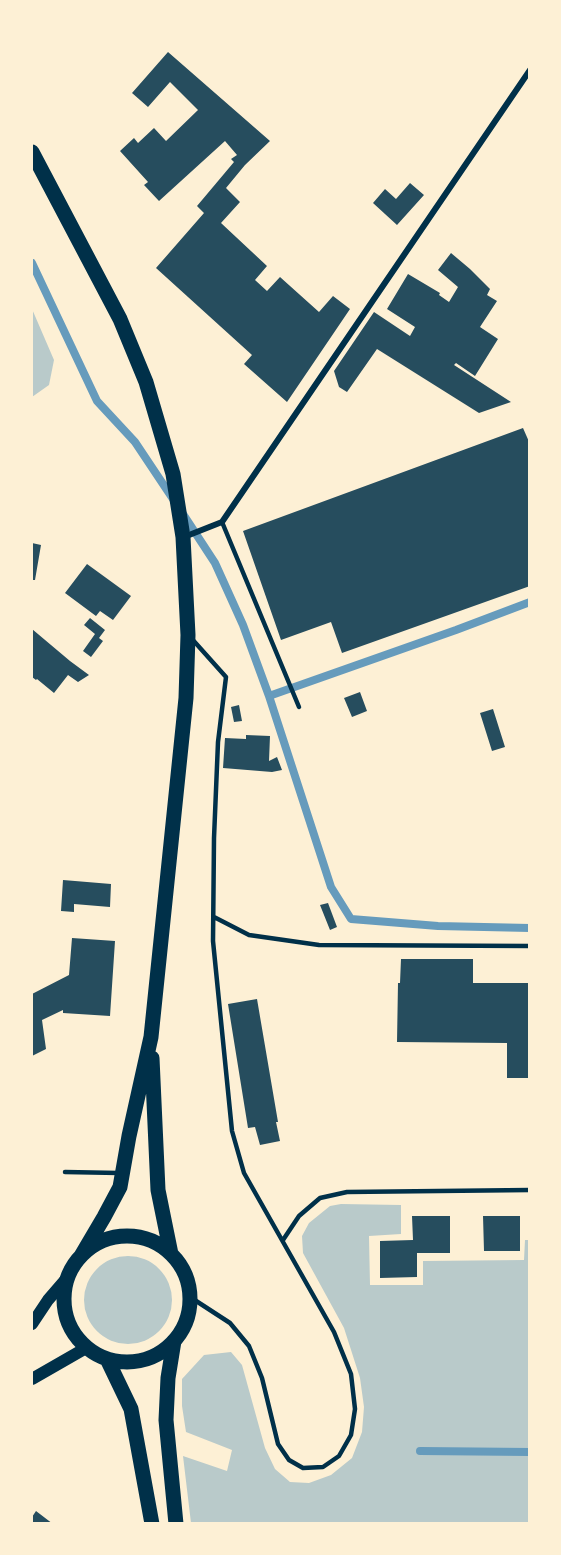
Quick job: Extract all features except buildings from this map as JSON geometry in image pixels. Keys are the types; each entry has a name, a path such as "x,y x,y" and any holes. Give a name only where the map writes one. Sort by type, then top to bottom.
{"main road":[{"path":"32,152 120,319 146,382 176,488 183,533 188,635 186,698 151,1037 120,1187 81,1256"},
{"path":"151,1037 158,1190 171,1254"},
{"path":"116,1237 136,1237 155,1243 171,1254 188,1281 190,1297 189,1313 174,1341 160,1353 143,1360 125,1362 107,1359 86,1348 74,1334 66,1316 63,1297 72,1266 81,1256 97,1244 116,1237"},
{"path":"32,1324 67,1278"},
{"path":"174,1341 168,1378 166,1420 176,1524"},
{"path":"32,1379 86,1348"},
{"path":"107,1359 131,1408 152,1524"}],"street":[{"path":"183,533 222,522 530,70"}],"lane":[{"path":"222,522 299,707"},
{"path":"188,635 226,677 218,742 213,941 232,1131 244,1173 334,1332 351,1374 355,1409 351,1435 339,1456 323,1467 303,1468 289,1461 278,1444 262,1378 249,1346 230,1323 190,1297"},
{"path":"214,917 249,935 319,945 530,946"},
{"path":"65,1172 122,1173"},
{"path":"283,1240 299,1216 320,1198 347,1192 530,1190"}],"shaded area":[{"path":"32,309 54,360 49,385 32,397"},
{"path":"341,1204 401,1205 401,1234 369,1236 370,1285 423,1285 423,1261 524,1260 525,1240 529,1240 529,1523 191,1523 183,1456 227,1471 232,1450 186,1432 182,1406 182,1379 204,1355 231,1352 242,1365 265,1448 275,1469 290,1482 309,1483 331,1475 352,1458 362,1432 364,1407 360,1378 344,1328 303,1253 302,1236 309,1223 330,1206"},
{"path":"128,1256 145,1260 159,1269 168,1283 172,1300 168,1317 159,1331 145,1340 128,1344 111,1340 97,1331 88,1317 84,1300 88,1283 97,1269 111,1260"}],"waterway":[{"path":"32,263 97,401 135,442 173,499"},
{"path":"183,514 215,563 243,625 269,696 331,887 351,919 438,926 530,928"},
{"path":"269,696 530,602"},
{"path":"420,1451 530,1452"}]}
